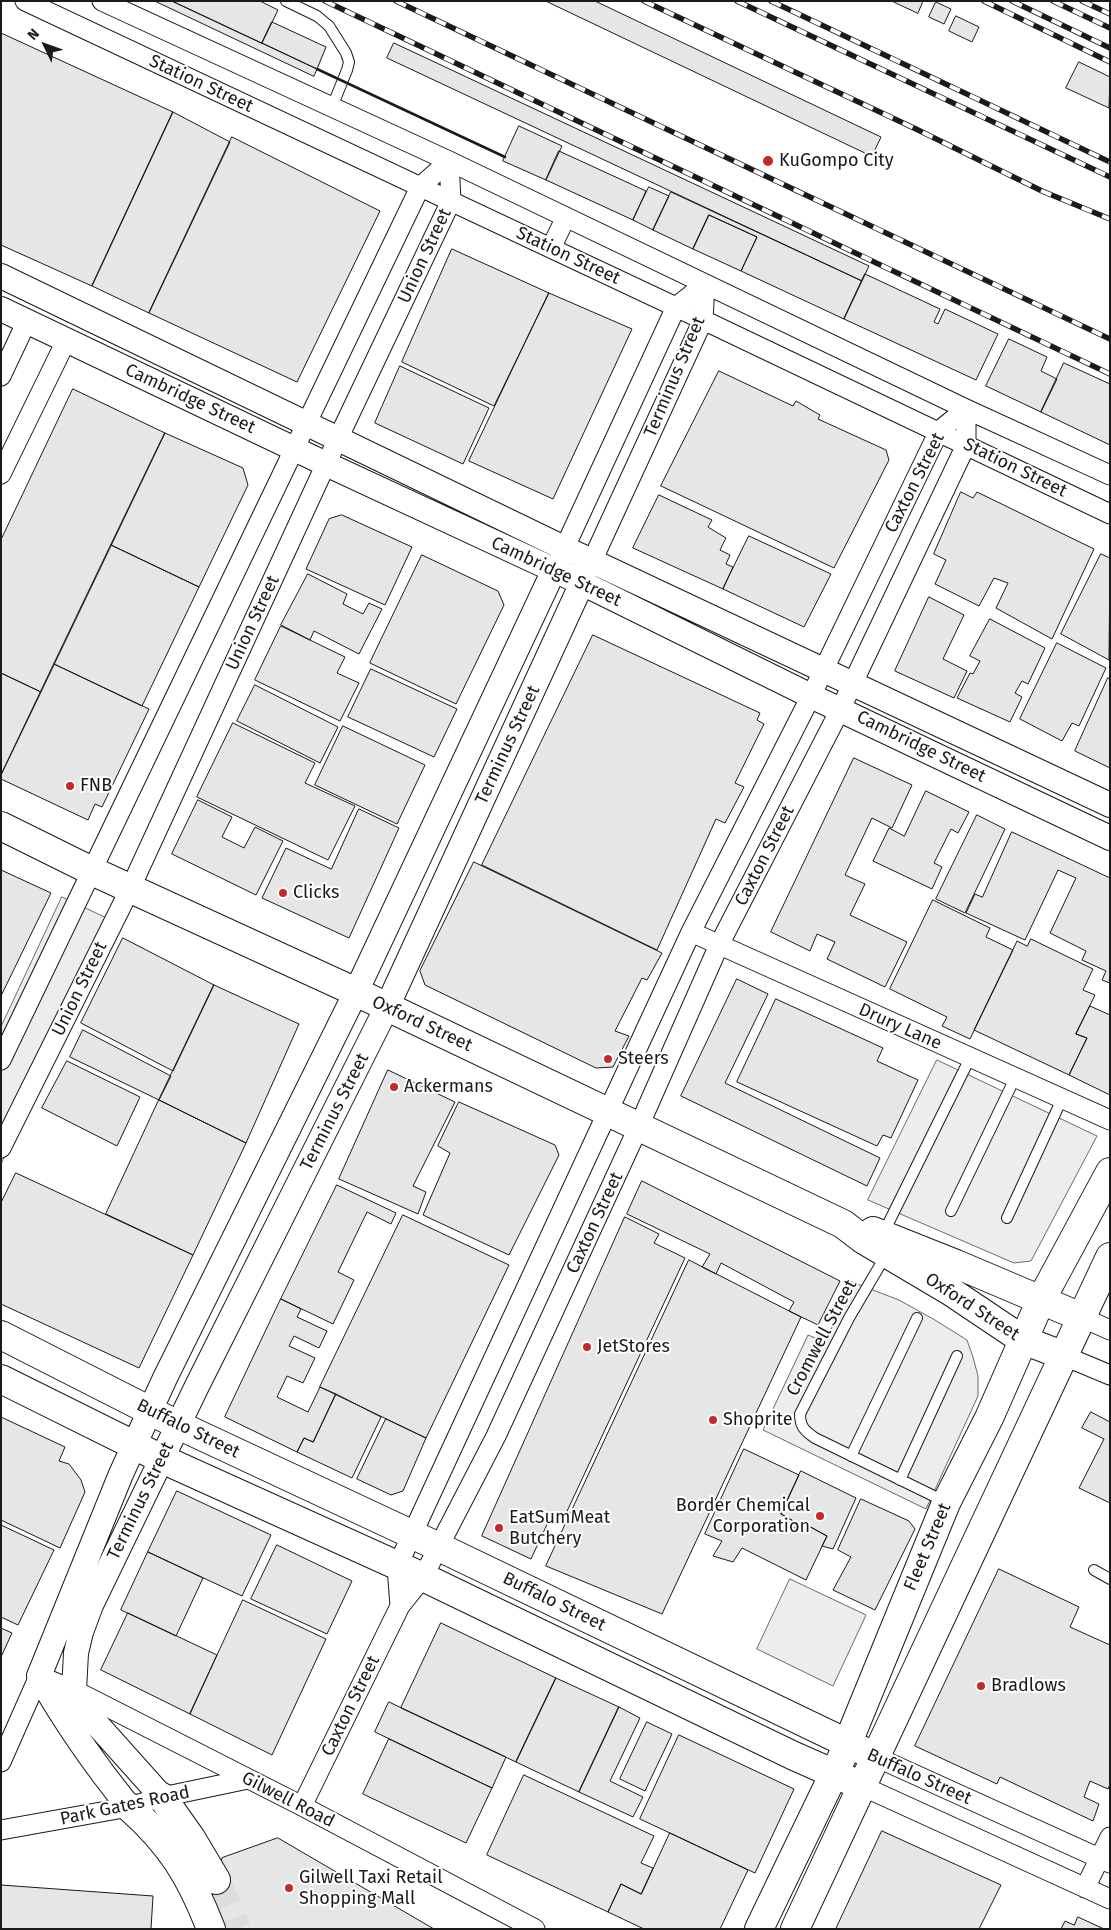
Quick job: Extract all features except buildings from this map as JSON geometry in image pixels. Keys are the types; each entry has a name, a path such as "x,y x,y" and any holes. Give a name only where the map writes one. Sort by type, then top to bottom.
{"main road":[{"name":"Oxford Street","path":"1,826 130,889 356,992 843,1224 869,1229 885,1244 950,1291 1023,1340 1062,1356"},
{"name":"Fleet Street","path":"759,1929 834,1774 946,1502 989,1418 1041,1300 1110,1172"},
{"name":"Oxford Street","path":"885,1244 1041,1300 1081,1317"},
{"path":"795,1929 1110,1257"},
{"name":"Buffalo Street","path":"1,1335 178,1425 439,1547 876,1757"},
{"name":"Buffalo Street","path":"1,1379 162,1459 397,1567 423,1577 862,1786"},
{"path":"162,1796 192,1838 216,1880"},
{"path":"129,1807 153,1828 179,1862 200,1900 211,1929"}],"street":[{"name":"Station Street","path":"25,1 939,431 1110,514"},
{"name":"Station Street","path":"102,1 449,161 966,409 1110,475"},
{"name":"Union Street","path":"1,1060 420,186 449,161"},
{"name":"Union Street","path":"1,1148 130,889 326,464 451,201 449,161"},
{"path":"551,248 566,217"},
{"name":"Cambridge Street","path":"1,276 564,548 1110,805"},
{"name":"Terminus Street","path":"1,1762 121,1474 164,1378 356,992 676,307 705,284"},
{"name":"Terminus Street","path":"74,1690 76,1654 81,1632 92,1605 178,1425 387,1008 703,320 705,284"},
{"name":"Cambridge Street","path":"1,309 554,570 811,696 840,708 1110,838"},
{"path":"1,376 27,321"},
{"path":"1,474 66,341"},
{"name":"Caxton Street","path":"400,1606 397,1567 692,932 824,670 939,431 966,409"},
{"name":"Caxton Street","path":"302,1806 400,1606 423,1577 496,1436 720,945 852,684 966,444 966,409"},
{"name":"Drury Lane","path":"692,932 1110,1120"},
{"name":"Oxford Street","path":"1081,1317 1110,1330"},
{"name":"Oxford Street","path":"1062,1356 1110,1376"},
{"path":"38,1676 71,1730 96,1766 129,1807"},
{"name":"Gilwell Road","path":"38,1676 74,1690 302,1806 535,1929"},
{"path":"74,1690 94,1721 162,1796"},
{"name":"Buffalo Street","path":"876,1757 1105,1861"},
{"name":"Park Gates Road","path":"1,1830 129,1807 162,1796 248,1779"},
{"name":"Buffalo Street","path":"862,1786 1110,1899"},
{"path":"1085,1888 1105,1861 1110,1837"}],"lane":[{"path":"286,1 317,16 329,26 346,53 349,62 348,70 332,107"},
{"name":"Cromwell Street","path":"946,1502 815,1438 805,1431 800,1424 800,1414 885,1244 970,1058"},
{"path":"951,1211 1015,1078"},
{"path":"1006,1218 1062,1099"},
{"path":"850,1456 917,1318"},
{"path":"900,1480 957,1356"},
{"path":"1094,1570 1110,1579"}],"shaded area":[{"path":"62,897 115,922 1,1164 1,1027"},
{"path":"937,1060 1097,1136 1031,1261 1014,1263 868,1200"},
{"path":"852,1282 899,1300 935,1320 967,1340 973,1357 978,1376 978,1396 926,1509 763,1430 808,1335 825,1342"},
{"path":"790,1579 866,1615 833,1686 757,1649"}],"tunnel":[{"path":"216,1880 237,1929"}],"railway":[{"path":"325,1 1110,374"},
{"path":"396,1 1110,339"},
{"path":"644,1 916,129 1042,191 1110,219"},
{"path":"737,1 1110,177"},
{"path":"771,1 1110,162"},
{"path":"984,1 1110,62"},
{"path":"1012,1 1110,48"},
{"path":"1053,1 1110,28"},
{"path":"1082,1 1110,14"}],"wall":[{"path":"317,69 505,157"}],"place":[{"name":"KuGompo City","path":"768,161"},
{"name":"FNB","path":"70,786"},
{"name":"Clicks","path":"283,893"},
{"name":"Steers","path":"608,1059"},
{"name":"Ackermans","path":"394,1087"},
{"name":"JetStores","path":"587,1347"},
{"name":"Shoprite","path":"713,1420"},
{"name":"Border Chemical Corporation","path":"820,1516"},
{"name":"EatSumMeat Butchery","path":"499,1528"},
{"name":"Bradlows","path":"981,1686"},
{"name":"Gilwell Taxi Retail Shopping Mall","path":"289,1888"}]}
